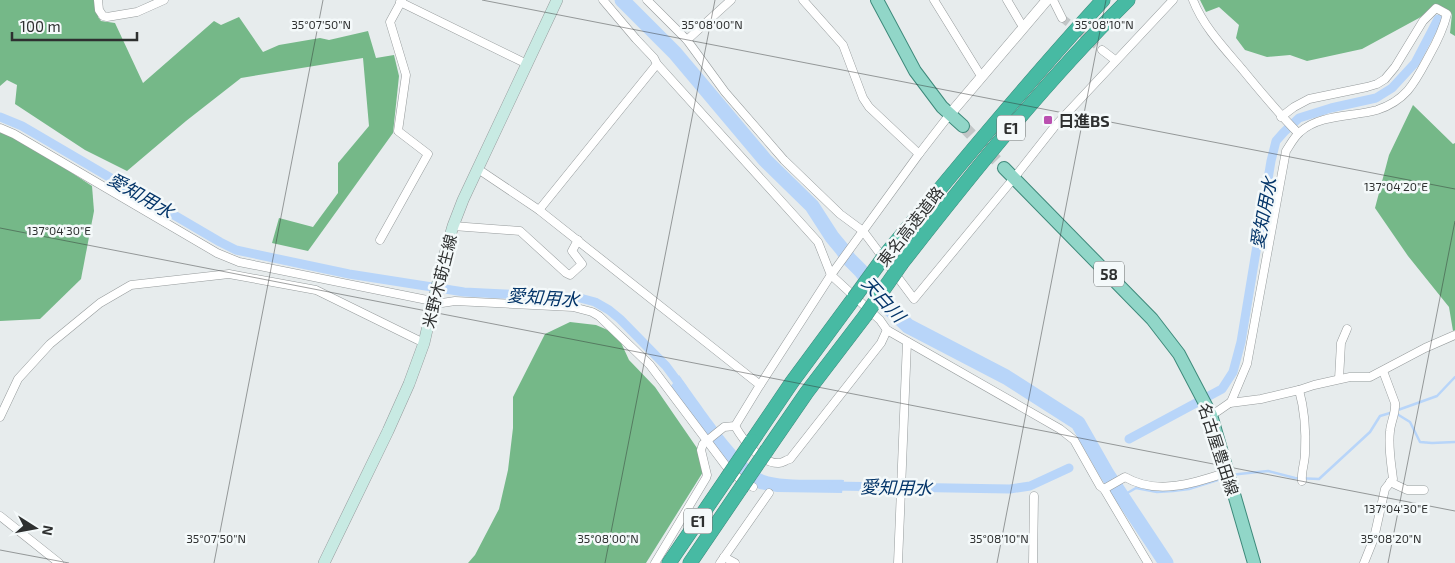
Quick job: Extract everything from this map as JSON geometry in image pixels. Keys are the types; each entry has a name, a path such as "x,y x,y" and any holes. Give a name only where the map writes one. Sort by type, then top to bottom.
{"highway":[{"name":"東名高速道路","path":"669,563 792,382 886,254 994,124 1103,0"},
{"name":"東名高速道路","path":"690,563 747,488 767,450 807,392 865,316 902,263 1005,135 1128,0"}],"main road":[{"name":"米野木莇生線","path":"324,563 409,384 424,343 452,226 557,0"},
{"path":"878,0 915,71 942,107 963,126"},
{"name":"名古屋豊田線","path":"1004,168 1152,319 1179,354 1210,412 1254,563"}],"street":[{"path":"98,0 99,10 103,16 107,17 137,12 164,0"},
{"path":"604,0 654,58 657,64 818,242 831,275 880,320 887,330 1065,432 1074,440 1148,563"},
{"path":"647,0 687,40 725,92 784,160 840,214 863,232 914,299 1055,126 1172,0"},
{"path":"687,40 731,0"},
{"path":"803,0 842,45 863,98 869,107 919,154"},
{"path":"934,0 982,76"},
{"path":"1007,0 1023,26"},
{"path":"654,563 706,478 707,474 700,450 703,444 722,428 735,426 831,275 919,154 1023,26 1047,0"},
{"path":"1053,0 1062,18"},
{"path":"1193,0 1200,18 1281,117 1298,133"},
{"path":"380,240 428,154 398,132 406,75 390,22 401,1 527,64"},
{"path":"1210,412 1218,411 1231,402 1247,364 1286,151 1298,133 1315,122 1377,109 1401,98 1417,80 1442,30 1446,14 1436,8 1423,21 1390,74 1377,84 1353,91 1309,99 1281,117"},
{"path":"1102,50 1115,60"},
{"path":"539,210 657,64"},
{"path":"0,128 14,134 228,258 442,303 455,301 573,307 592,312 604,320 650,365 735,476 747,488"},
{"path":"478,169 539,210 760,385"},
{"path":"452,226 520,231 570,275 582,264 572,251 578,240"},
{"path":"0,417 18,379 50,344 100,302 131,285 229,274 316,290 424,343"},
{"path":"1338,379 1341,343 1347,329"},
{"path":"735,426 742,438 764,460 780,463 790,459 881,343 887,330"},
{"path":"1231,402 1261,399 1338,379 1370,377 1425,348 1455,335"},
{"path":"898,563 907,342"},
{"path":"1364,563 1374,538 1385,489 1393,479 1389,442 1395,403 1383,371"},
{"path":"1299,390 1304,411 1305,427 1305,455 1301,473 1302,480"},
{"path":"1104,489 1125,476 1130,480 1160,487 1197,482 1228,472"},
{"path":"1390,482 1407,490 1424,490"},
{"path":"735,563 722,560 768,493"},
{"path":"1033,563 1034,496"},
{"path":"0,512 59,563"}],"green space":[{"path":"0,0 97,0 98,17 101,21 115,23 143,83 214,21 221,25 239,17 263,52 279,45 320,38 329,40 368,31 376,58 394,55 399,76 393,133 308,251 272,243 279,218 313,227 338,193 338,163 369,126 363,58 241,78 127,171 85,150 15,104 17,85 7,80 0,86"},
{"path":"1200,0 1455,0 1455,36 1450,33 1452,14 1437,5 1419,18 1362,49 1307,61 1290,55 1267,57 1245,50 1236,38 1239,25 1219,7 1206,12"},
{"path":"1413,105 1453,144 1455,143 1455,330 1453,331 1449,307 1408,256 1375,208 1389,155"},
{"path":"0,131 16,136 92,186 94,211 81,279 40,319 0,321"},
{"path":"570,322 596,325 617,334 629,360 655,387 708,464 646,563 468,563 475,555 499,509 508,470 513,428 513,397 545,334"}],"water":[{"path":"679,375 731,445 754,469 764,475 781,479 844,480 842,493 777,492 759,489 728,464 671,386"}],"waterway":[{"name":"天白川","path":"622,0 675,53 765,160 812,206 849,259 861,271 889,308 908,326 1006,377 1078,423 1107,474 1166,563"},
{"name":"愛知用水","path":"1129,439 1222,389 1233,372 1241,342 1276,141 1299,118 1331,108 1376,98 1392,88 1415,63 1438,19"},
{"name":"愛知用水","path":"0,117 22,126 236,250 349,274 464,292 580,298 595,302 620,319 666,366 683,389"},
{"path":"1398,410 1437,396 1455,377"},
{"path":"1232,475 1268,471 1295,478 1319,479 1370,432 1380,416 1390,413 1397,414 1410,422 1420,442 1455,442"},
{"name":"愛知用水","path":"833,486 1010,489 1030,486 1069,468"},
{"path":"1122,496 1136,488 1157,492 1173,491 1189,489 1224,478"}],"tunnel":[{"path":"1062,18 1102,50"},
{"path":"963,126 1004,168"}],"place":[{"name":"日進BS","path":"1048,120"}]}
